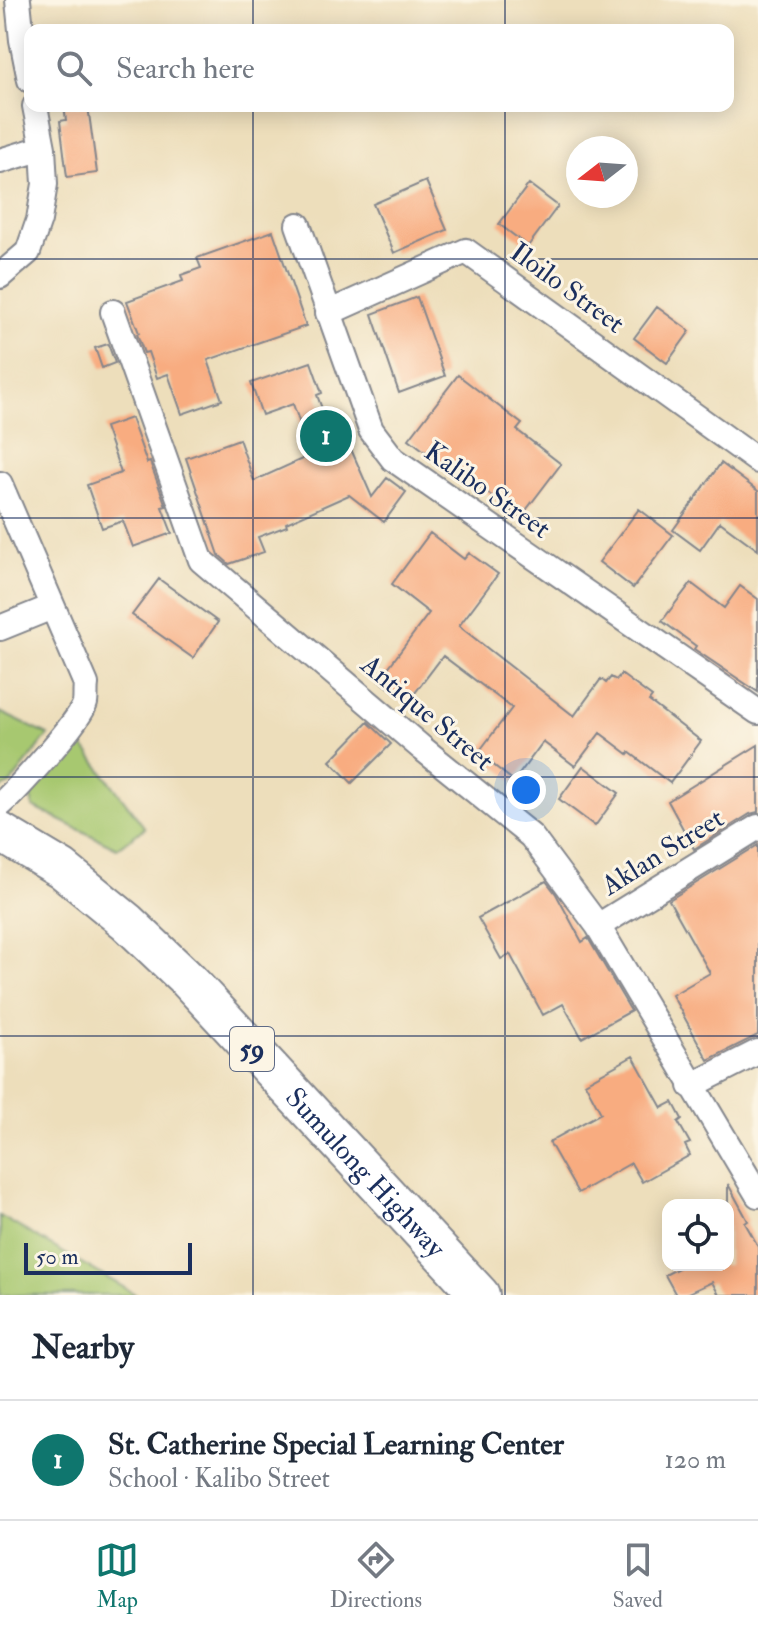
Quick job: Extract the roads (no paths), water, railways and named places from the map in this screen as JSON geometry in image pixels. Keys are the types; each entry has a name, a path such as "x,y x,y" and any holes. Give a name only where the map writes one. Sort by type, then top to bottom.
{"main road":[{"name":"Sumulong Highway","path":"0,832 62,869 127,922 188,980 480,1295"}],"street":[{"path":"18,0 11,43 24,68"},
{"path":"0,276 28,252 39,220 45,184 43,148 36,112"},
{"path":"0,161 43,148"},
{"name":"Kalibo Street","path":"298,225 371,430 393,459 758,712"},
{"name":"Iloilo Street","path":"328,313 466,251 758,461"},
{"name":"Antique Street","path":"113,312 201,560 423,749 531,836 598,926 758,1195"},
{"path":"0,484 86,684 85,706 0,805"},
{"path":"0,628 52,607"},
{"name":"Aklan Street","path":"598,926 758,827"},
{"path":"691,1086 758,1052"}],"place":[{"name":"St. Catherine Special Learning Center","path":"326,436"}]}
